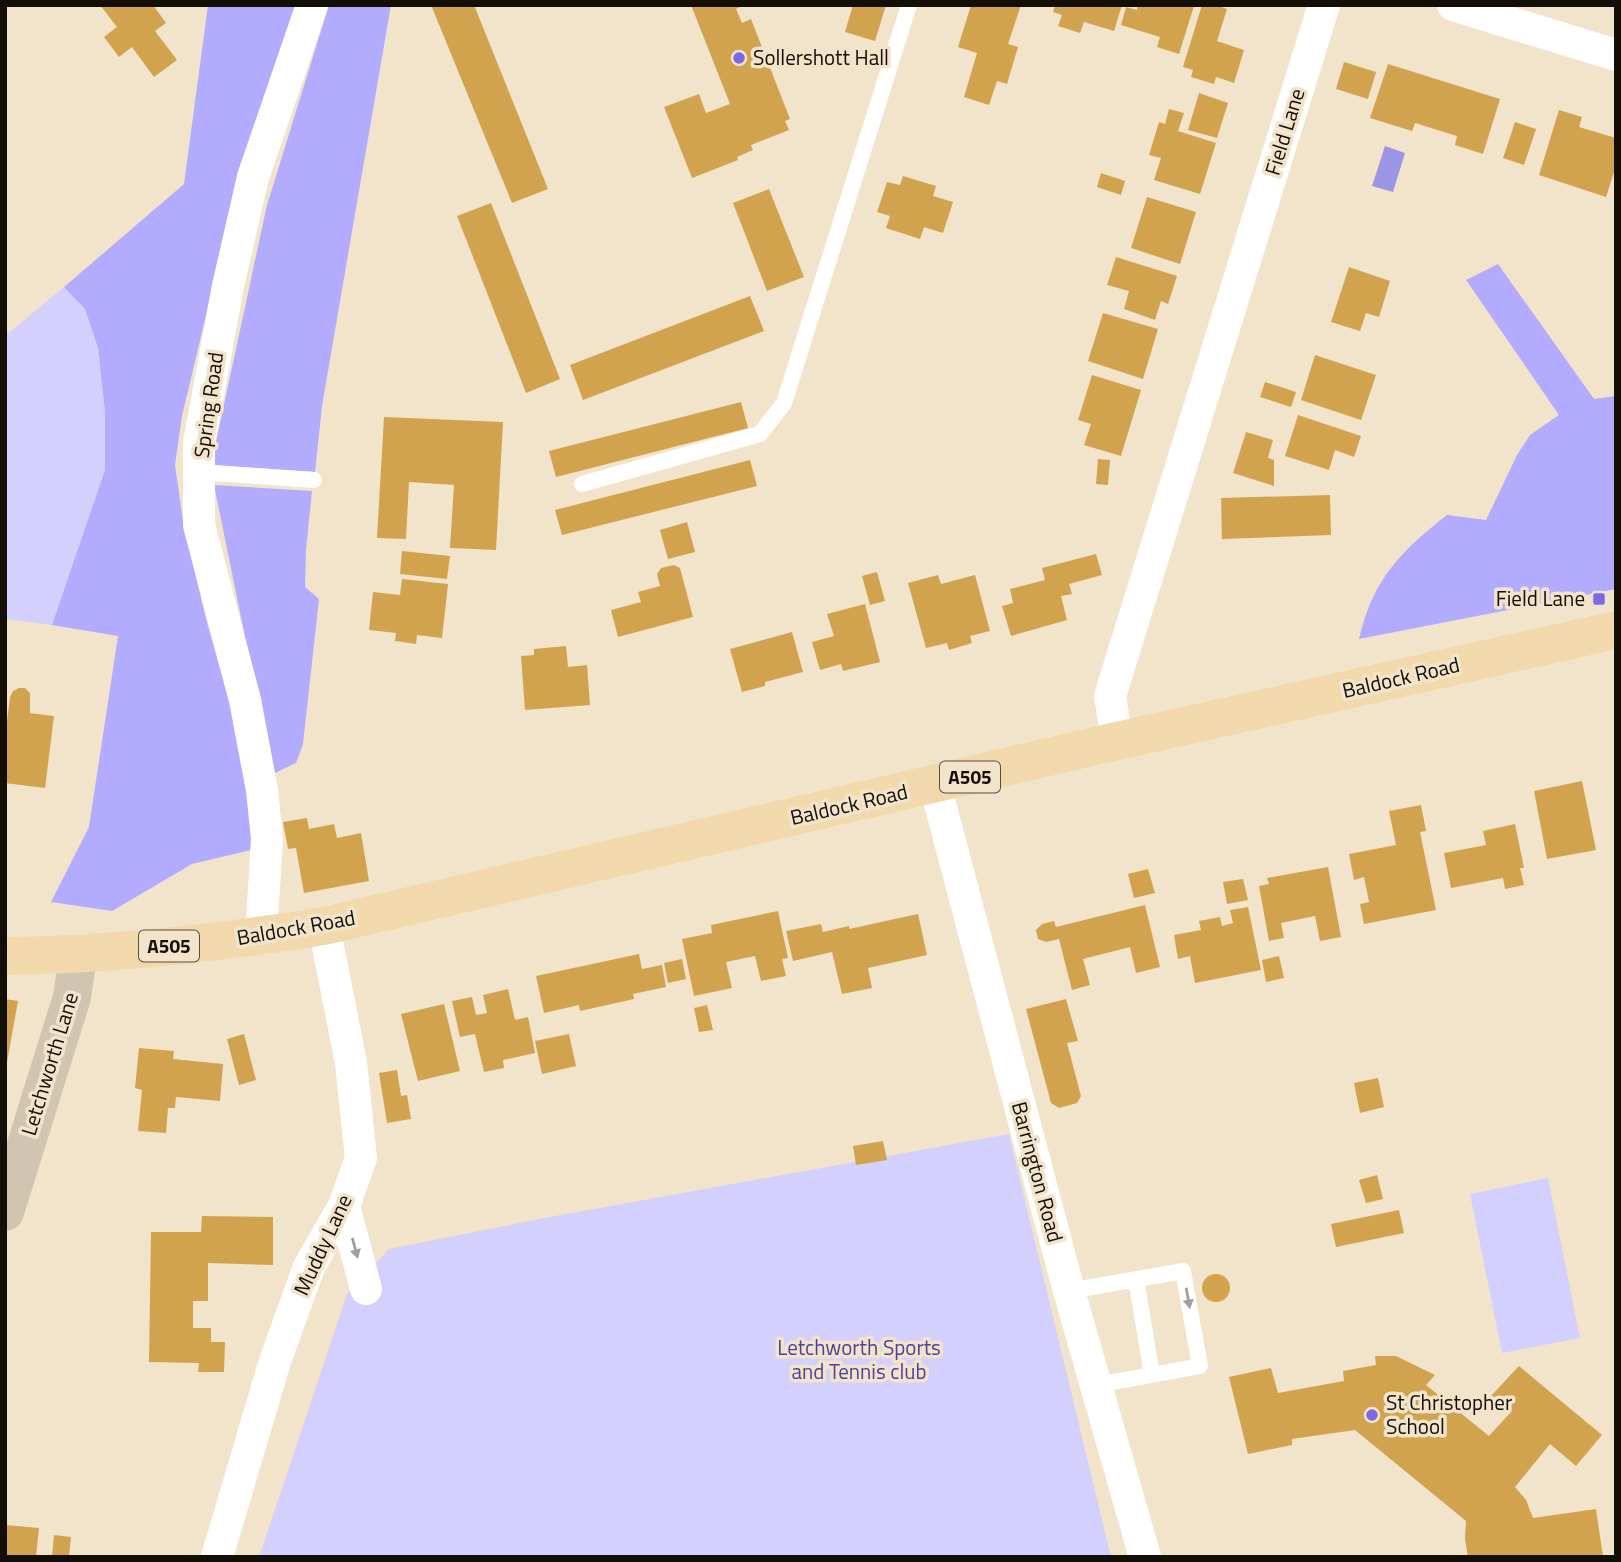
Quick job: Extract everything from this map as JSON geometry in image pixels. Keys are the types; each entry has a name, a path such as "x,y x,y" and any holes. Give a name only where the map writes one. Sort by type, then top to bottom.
{"main road":[{"name":"Baldock Road","path":"78,956 261,936 324,926 1117,741 1616,630"},
{"name":"A505","path":"5,956 78,956"}],"street":[{"name":"Spring Road","path":"261,936 267,839 262,790 245,700 199,525 199,443 228,286 253,177 312,5"},
{"name":"Field Lane","path":"1117,741 1110,696 1324,5"},
{"path":"1453,5 1616,55"},
{"name":"Barrington Road","path":"935,785 1069,1291 1145,1557"},
{"name":"Muddy Lane","path":"216,1557 275,1361 309,1267 344,1206 361,1158 351,1063 324,926"},
{"name":"Letchworth Lane","path":"5,1212 72,997 78,956"},
{"path":"344,1206 366,1289"}],"lane":[{"path":"582,484 760,434 784,403 909,5"},
{"path":"199,472 314,480"},
{"path":"1069,1291 1183,1271 1200,1366 1097,1385"},
{"path":"1136,1279 1152,1375"}],"green space":[{"path":"64,287 85,309 98,348 105,412 105,470 52,625 5,619 5,336"},
{"name":"Letchworth Sports and Tennis club","path":"1009,1134 1111,1557 259,1557 347,1294 389,1249 550,1217"},
{"path":"1548,1178 1580,1338 1502,1353 1470,1194"}],"shaded area":[{"path":"208,5 296,5 217,269 182,416 175,465 183,521 206,619 237,729 252,828 251,850 192,864 112,911 51,902 89,827 118,636 52,625 105,470 105,412 98,348 85,309 64,287 184,184"},
{"path":"329,5 391,5 322,406 315,472 211,465 267,205"},
{"path":"1385,146 1405,153 1393,192 1372,186"},
{"path":"1498,264 1594,399 1616,396 1616,589 1359,639 1372,600 1402,555 1447,515 1486,520 1517,455 1530,435 1559,415 1466,280"},
{"path":"214,485 312,491 305,587 319,599 303,744 296,763 273,774"}],"building":[{"path":"100,5 153,5 166,23 155,31 177,60 154,77 132,47 119,57 104,37 117,27"},
{"path":"431,5 474,5 548,189 512,203"},
{"name":"Sollershott Hall","path":"691,5 743,5 736,9 742,23 751,19 790,119 785,121 789,130 751,145 753,150 737,157 738,160 692,178 664,107 699,94 706,113 730,104"},
{"path":"853,5 886,5 875,41 845,32"},
{"path":"971,5 1021,5 1008,44 1018,47 1007,84 997,81 989,105 964,97 977,53 958,47"},
{"path":"1055,5 1122,5 1114,31 1084,22 1080,33 1058,26 1062,15 1053,12"},
{"path":"1138,5 1194,6 1179,54 1157,47 1160,37 1121,25 1126,7 1137,10"},
{"path":"1202,5 1216,5 1227,9 1217,41 1244,50 1234,83 1216,77 1214,84 1191,77 1193,70 1183,67"},
{"path":"1344,62 1376,72 1368,99 1336,89"},
{"path":"1388,64 1500,99 1483,154 1455,145 1457,136 1415,123 1412,131 1370,118"},
{"path":"1199,93 1228,103 1217,138 1188,130"},
{"path":"1169,109 1184,113 1178,131 1216,143 1200,194 1154,180 1161,158 1149,155 1159,122 1165,124"},
{"path":"1559,110 1582,117 1579,127 1616,138 1616,166 1606,197 1539,175"},
{"path":"1515,122 1536,129 1524,165 1503,158"},
{"path":"1101,173 1125,181 1121,195 1097,187"},
{"path":"903,176 936,186 933,196 953,202 943,233 924,227 920,239 886,228 890,216 877,212 887,182 900,185"},
{"path":"769,189 804,277 767,291 733,203"},
{"path":"1147,197 1196,212 1180,264 1131,248"},
{"path":"491,203 560,379 526,393 457,216"},
{"path":"1116,257 1177,276 1168,304 1161,301 1155,320 1124,309 1129,291 1107,285"},
{"path":"1349,267 1390,281 1379,317 1366,313 1360,331 1331,322"},
{"path":"750,296 764,331 583,400 570,365"},
{"path":"1103,313 1158,329 1143,379 1088,361"},
{"path":"1315,355 1376,375 1361,420 1301,400"},
{"path":"1092,375 1141,390 1121,456 1084,445 1091,424 1078,420"},
{"path":"1265,382 1296,392 1291,407 1260,397"},
{"path":"741,402 748,428 556,477 549,451"},
{"path":"1298,415 1361,436 1354,457 1335,450 1329,470 1285,456"},
{"path":"384,417 503,422 496,550 450,548 454,485 409,482 406,539 377,538"},
{"path":"1246,432 1273,440 1268,458 1274,460 1274,486 1233,473"},
{"path":"1098,459 1110,460 1108,485 1096,484"},
{"path":"750,460 757,486 562,535 555,510"},
{"path":"1330,495 1331,535 1222,539 1221,498"},
{"path":"687,522 695,552 668,559 660,530"},
{"path":"402,551 450,556 447,579 400,574"},
{"path":"1096,554 1102,575 1069,584 1072,594 1061,596 1067,620 1011,636 1002,606 1013,603 1010,589 1045,580 1042,568"},
{"path":"674,565 680,568 693,617 618,637 611,610 641,602 638,592 660,586 657,574 661,568"},
{"path":"877,572 885,601 870,605 862,576"},
{"path":"938,575 941,584 975,575 990,631 970,636 972,643 949,650 947,643 926,648 908,583"},
{"path":"402,579 448,584 442,638 417,635 416,644 395,641 396,633 369,630 373,592 400,595"},
{"path":"865,604 880,662 843,671 841,664 820,670 812,642 834,636 827,614"},
{"path":"792,632 803,672 765,682 765,686 742,692 730,649"},
{"path":"566,646 568,667 587,665 590,705 525,710 521,656 534,655 534,649"},
{"path":"25,688 30,693 30,713 54,716 45,788 5,783 5,737 10,697 13,691"},
{"path":"1582,781 1596,850 1547,859 1534,791"},
{"path":"1421,805 1426,831 1420,832 1436,910 1364,924 1360,904 1369,902 1364,877 1354,880 1349,854 1396,845 1389,811"},
{"path":"307,818 309,829 334,824 337,838 361,833 369,881 304,893 296,848 288,849 283,822"},
{"path":"1515,824 1524,868 1520,868 1524,885 1505,889 1503,878 1451,888 1444,853 1486,845 1483,831"},
{"path":"1328,867 1341,937 1320,941 1315,916 1281,923 1284,938 1269,941 1259,886 1269,884 1267,878"},
{"path":"1148,869 1155,893 1134,898 1128,874"},
{"path":"1243,879 1248,900 1227,904 1223,882"},
{"path":"1145,905 1160,967 1136,973 1130,947 1083,959 1090,985 1072,990 1059,939 1046,942 1038,939 1036,930 1042,924 1054,921 1056,927"},
{"path":"1248,907 1261,970 1195,983 1190,956 1178,959 1174,935 1201,930 1199,921 1220,917 1222,926 1233,923 1230,910"},
{"path":"778,911 788,958 782,959 786,976 761,981 755,956 726,962 732,988 694,996 682,939 712,933 711,925"},
{"path":"918,914 927,955 868,968 872,988 842,994 832,952 793,961 786,931 821,924 823,932 849,926 849,929"},
{"path":"639,954 642,969 662,965 666,987 633,994 634,999 580,1011 579,1005 544,1013 536,976"},
{"path":"1279,956 1284,978 1266,982 1262,960"},
{"path":"682,959 686,979 668,983 664,963"},
{"path":"508,989 515,1020 528,1017 535,1053 503,1060 504,1068 484,1072 475,1034 460,1037 452,1001 472,997 476,1015 487,1013 483,995"},
{"path":"5,999 18,1001 7,1062 5,1062"},
{"path":"1066,999 1078,1041 1067,1043 1081,1096 1077,1103 1059,1108 1051,1103 1026,1009"},
{"path":"444,1004 460,1071 418,1081 401,1014"},
{"path":"707,1005 713,1030 699,1032 694,1008"},
{"path":"244,1034 256,1080 239,1085 227,1039"},
{"path":"569,1034 576,1066 542,1074 535,1041"},
{"path":"139,1048 174,1051 173,1059 223,1064 220,1101 176,1097 175,1108 168,1108 166,1133 138,1131 142,1090 135,1088"},
{"path":"397,1070 401,1096 407,1095 411,1119 387,1123 379,1073"},
{"path":"1378,1078 1384,1107 1360,1113 1354,1083"},
{"path":"883,1141 887,1160 856,1165 853,1146"},
{"path":"1377,1175 1383,1199 1366,1203 1359,1180"},
{"path":"1399,1210 1404,1233 1336,1247 1331,1224"},
{"path":"202,1216 273,1217 273,1265 208,1263 208,1301 193,1301 193,1328 211,1328 211,1342 225,1342 224,1372 198,1372 199,1363 149,1362 151,1232 201,1232"},
{"path":"1216,1274 1226,1278 1230,1288 1226,1298 1216,1302 1206,1298 1202,1288 1206,1278"},
{"path":"1375,1356 1396,1356 1435,1375 1426,1385 1489,1436 1510,1413 1490,1397 1519,1366 1602,1435 1576,1466 1550,1444 1515,1487 1526,1500 1533,1518 1596,1509 1603,1557 1468,1557 1466,1521 1355,1430 1292,1439 1292,1445 1248,1454 1229,1377 1271,1368 1278,1393 1344,1381 1343,1371 1376,1365"},
{"path":"5,1525 39,1528 36,1557 5,1557"},
{"path":"54,1535 71,1537 69,1557 52,1557"}],"place":[{"name":"Sollershott Hall","path":"739,58"},
{"name":"Field Lane","path":"1599,599"},
{"name":"St Christopher School","path":"1372,1415"}]}
